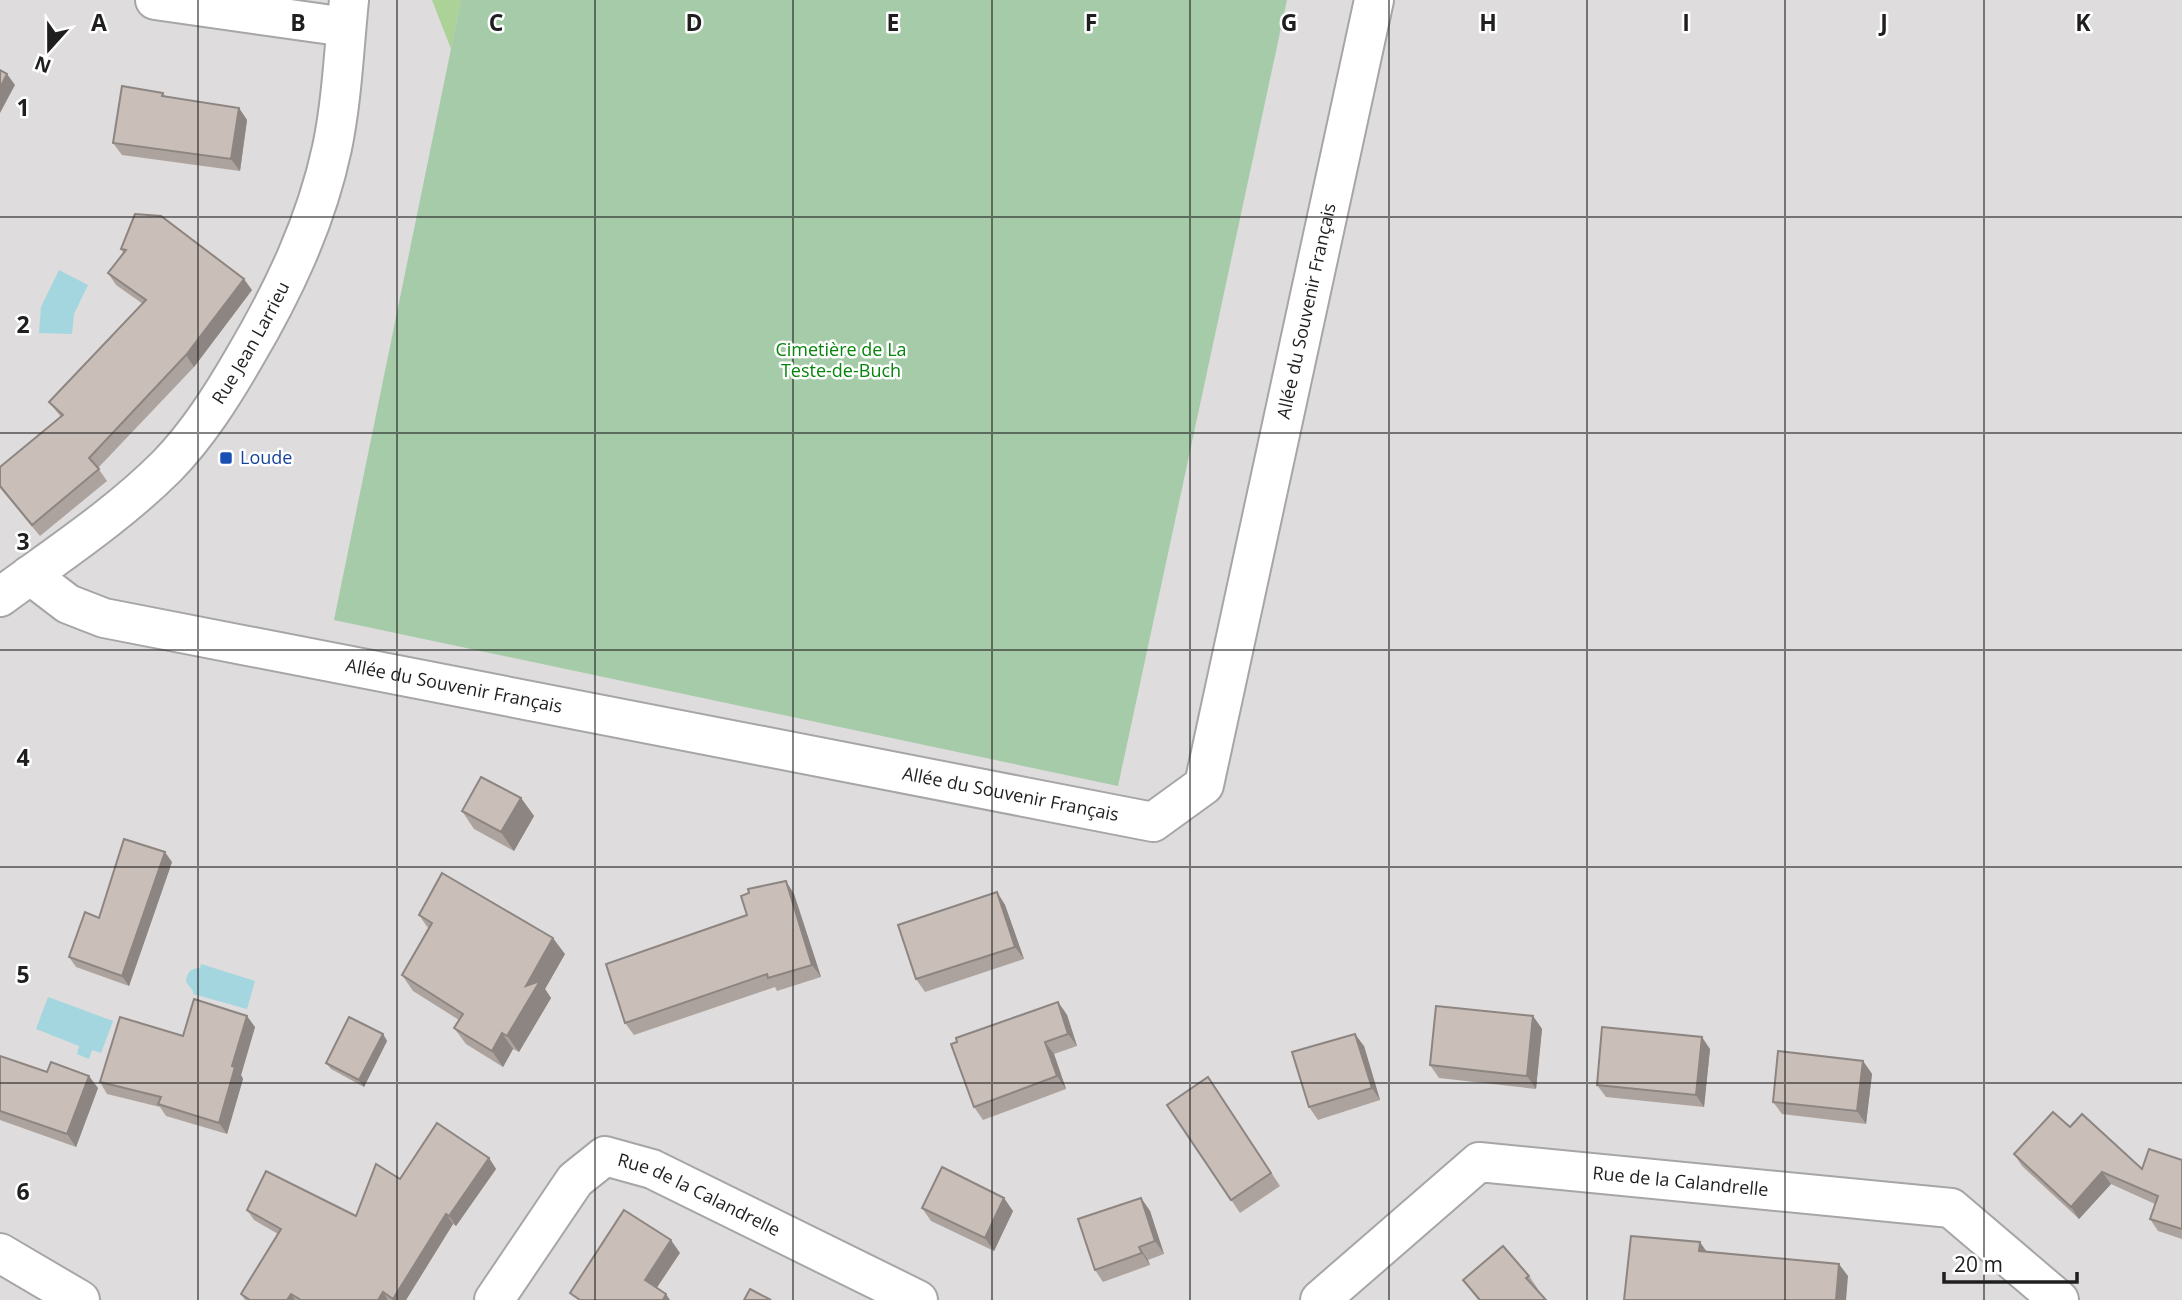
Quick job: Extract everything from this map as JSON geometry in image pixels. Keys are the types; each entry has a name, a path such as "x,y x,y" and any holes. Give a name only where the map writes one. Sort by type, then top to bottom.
{"street":[{"path":"155,0 348,13"},
{"name":"Allée du Souvenir Français","path":"30,575 68,604 104,618 1153,822 1204,785 1374,0"},
{"name":"Rue Jean Larrieu","path":"0,597 102,522 167,466 202,425 226,389 258,335 299,251 327,169 335,134 348,13"},
{"name":"Rue de la Calandrelle","path":"494,1300 575,1180 606,1156 652,1169 918,1300"},
{"name":"Rue de la Calandrelle","path":"1320,1300 1479,1162 1951,1208 2059,1300"},
{"path":"0,1253 80,1300"}],"shaded area":[{"path":"0,0 2182,0 2182,1300 0,1300"}],"green space":[{"path":"432,0 461,0 451,49"},
{"name":"Cimetière de La Teste-de-Buch","path":"461,0 1287,0 1118,786 334,620"}],"water":[{"path":"59,270 88,285 74,314 72,334 39,333 41,307"},
{"path":"201,964 255,981 247,1009 193,994 186,982 187,976 191,970 200,968"},
{"path":"48,997 113,1021 101,1053 92,1050 89,1059 77,1054 79,1046 36,1029"}],"building":[{"path":"0,70 7,74 0,88"},
{"path":"122,86 163,93 162,96 239,108 231,159 113,143"},
{"path":"135,214 161,216 244,279 186,355 89,458 99,469 32,525 0,486 0,467 63,415 49,402 146,300 108,273 126,250 121,249"},
{"path":"481,777 521,798 501,832 462,811"},
{"path":"124,839 165,852 122,976 69,957 85,912 99,918"},
{"path":"442,873 553,938 526,986 540,981 507,1036 502,1033 492,1051 454,1028 463,1014 402,975 432,923 419,915"},
{"path":"786,881 812,965 768,978 767,974 625,1023 606,964 747,915 741,896 749,893 748,889"},
{"path":"997,892 1015,947 916,979 898,925"},
{"path":"194,999 247,1016 219,1123 158,1104 161,1097 100,1082 120,1017 183,1036"},
{"path":"1058,1002 1068,1034 1045,1042 1057,1076 974,1107 951,1044 957,1042 956,1038"},
{"path":"1436,1006 1533,1016 1527,1076 1430,1065"},
{"path":"349,1017 383,1034 359,1080 326,1063"},
{"path":"1602,1027 1702,1037 1696,1095 1597,1085"},
{"path":"1355,1034 1372,1088 1309,1107 1292,1052"},
{"path":"1778,1051 1863,1061 1857,1111 1773,1102"},
{"path":"0,1056 47,1072 51,1062 89,1076 67,1134 0,1111"},
{"path":"1208,1077 1271,1173 1231,1200 1167,1105"},
{"path":"2053,1112 2070,1127 2082,1114 2142,1169 2149,1149 2182,1160 2182,1229 2150,1219 2158,1196 2102,1172 2071,1207 2014,1154"},
{"path":"437,1123 489,1158 449,1216 446,1214 393,1299 383,1292 378,1300 301,1300 291,1294 287,1300 250,1300 241,1294 281,1229 247,1210 266,1171 356,1216 376,1164 400,1179"},
{"path":"942,1167 1004,1198 985,1238 922,1208"},
{"path":"1141,1198 1155,1241 1139,1247 1142,1253 1095,1270 1078,1219"},
{"path":"624,1210 671,1240 645,1280 666,1294 663,1300 580,1300 570,1293"},
{"path":"1631,1236 1700,1242 1699,1251 1839,1264 1836,1300 1624,1300"},
{"path":"1503,1246 1546,1300 1480,1300 1463,1280"},
{"path":"750,1289 771,1300 744,1300"}],"place":[{"name":"Loude","path":"226,458"}]}
